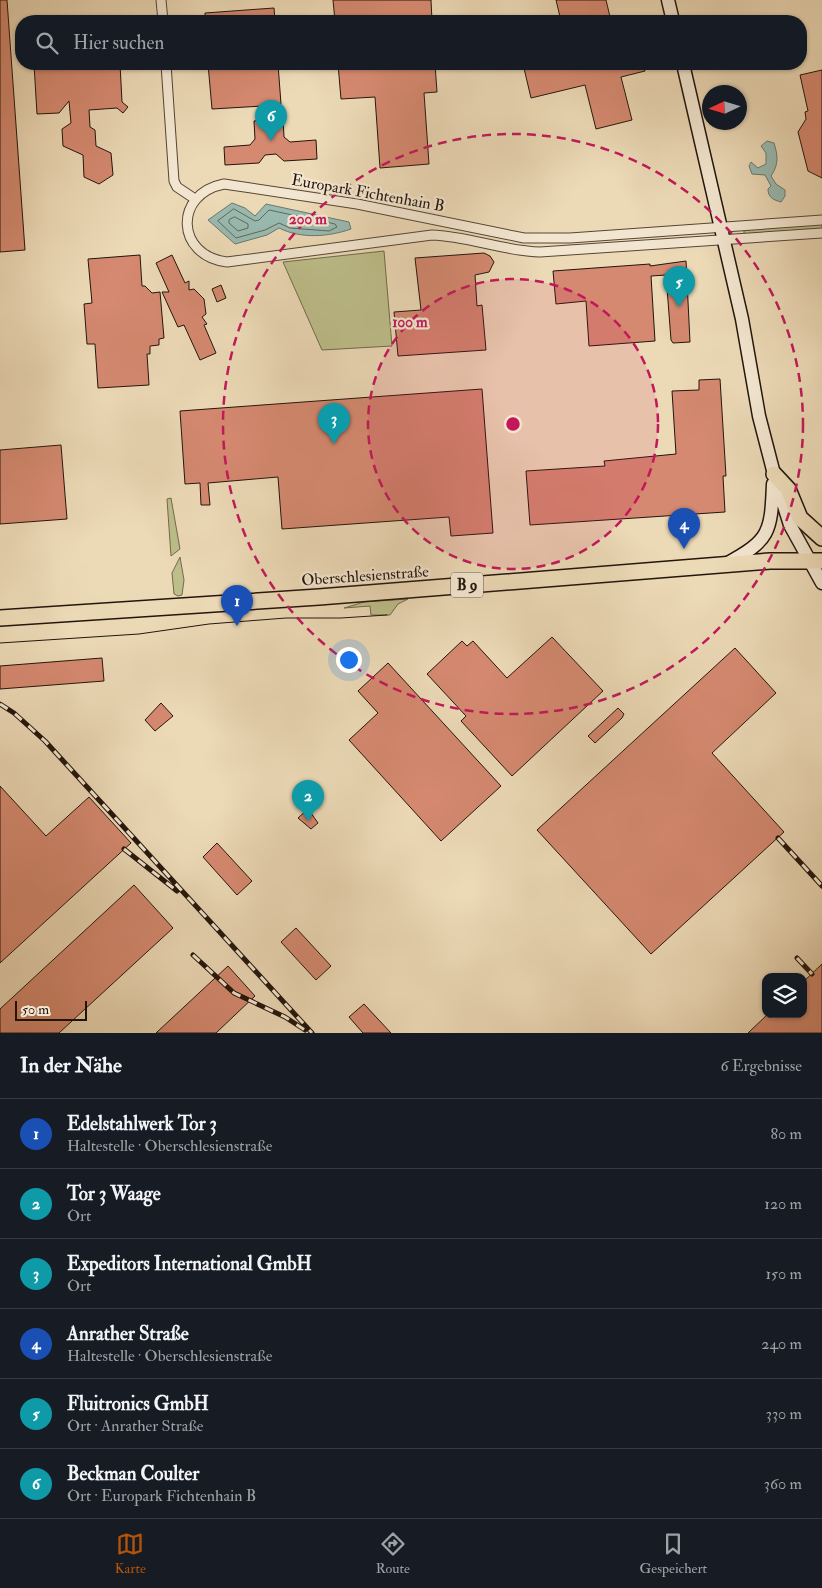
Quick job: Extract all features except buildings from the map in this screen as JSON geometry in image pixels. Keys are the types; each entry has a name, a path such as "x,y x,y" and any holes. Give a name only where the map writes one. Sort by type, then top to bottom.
{"main road":[{"path":"668,0 672,15"},
{"path":"684,70 722,227 742,319 759,416 774,474 790,524 816,561 822,583"},
{"path":"774,474 788,490 800,518 822,538"},
{"path":"725,564 753,549 765,536 772,514 774,474"},
{"name":"Oberschlesienstraße","path":"0,618 319,597 725,564 770,561 816,561"}],"street":[{"path":"161,0 162,15"},
{"path":"166,70 174,181 177,187 195,199"},
{"name":"Europark Fichtenhain B","path":"822,220 539,239 506,236 410,214 242,185 212,186 195,199 188,211 188,232 197,249 216,261 246,260 432,235 452,237 504,249 540,252 822,233"},
{"path":"539,239 540,252"}],"green space":[{"path":"822,224 822,229 744,234 744,230"},
{"path":"384,251 392,346 322,350 283,262"},
{"path":"171,498 180,549 171,556 167,499"},
{"path":"180,557 184,580 182,595 178,596 174,594 172,573"},
{"path":"408,599 398,604 390,615 371,615 370,606 344,608 364,602"}],"water":[{"path":"767,141 774,143 777,160 771,176 776,184 785,190 785,196 781,202 770,197 768,189 771,186 765,175 752,174 749,166 751,162 758,168 766,164 766,153 761,146"},
{"path":"232,203 245,208 255,216 266,204 349,222 351,229 315,236 287,232 279,228 267,235 235,244 208,220"}],"tram line":[{"path":"0,643 139,634 209,624 286,618 341,618 387,615"}],"railway":[{"path":"0,704 14,713 45,741 312,1033"},
{"path":"778,838 822,886"},
{"path":"124,849 177,891"},
{"path":"193,955 234,993 285,1017 305,1030"},
{"path":"797,958 812,974"}],"place":[{"name":"Beckman Coulter","path":"271,141"},
{"name":"Fluitronics GmbH","path":"679,307"},
{"name":"Expeditors International GmbH","path":"334,444"},
{"name":"Anrather Straße","path":"684,549"},
{"name":"Edelstahlwerk Tor 3","path":"237,626"},
{"name":"Tor 3 Waage","path":"308,821"}]}
